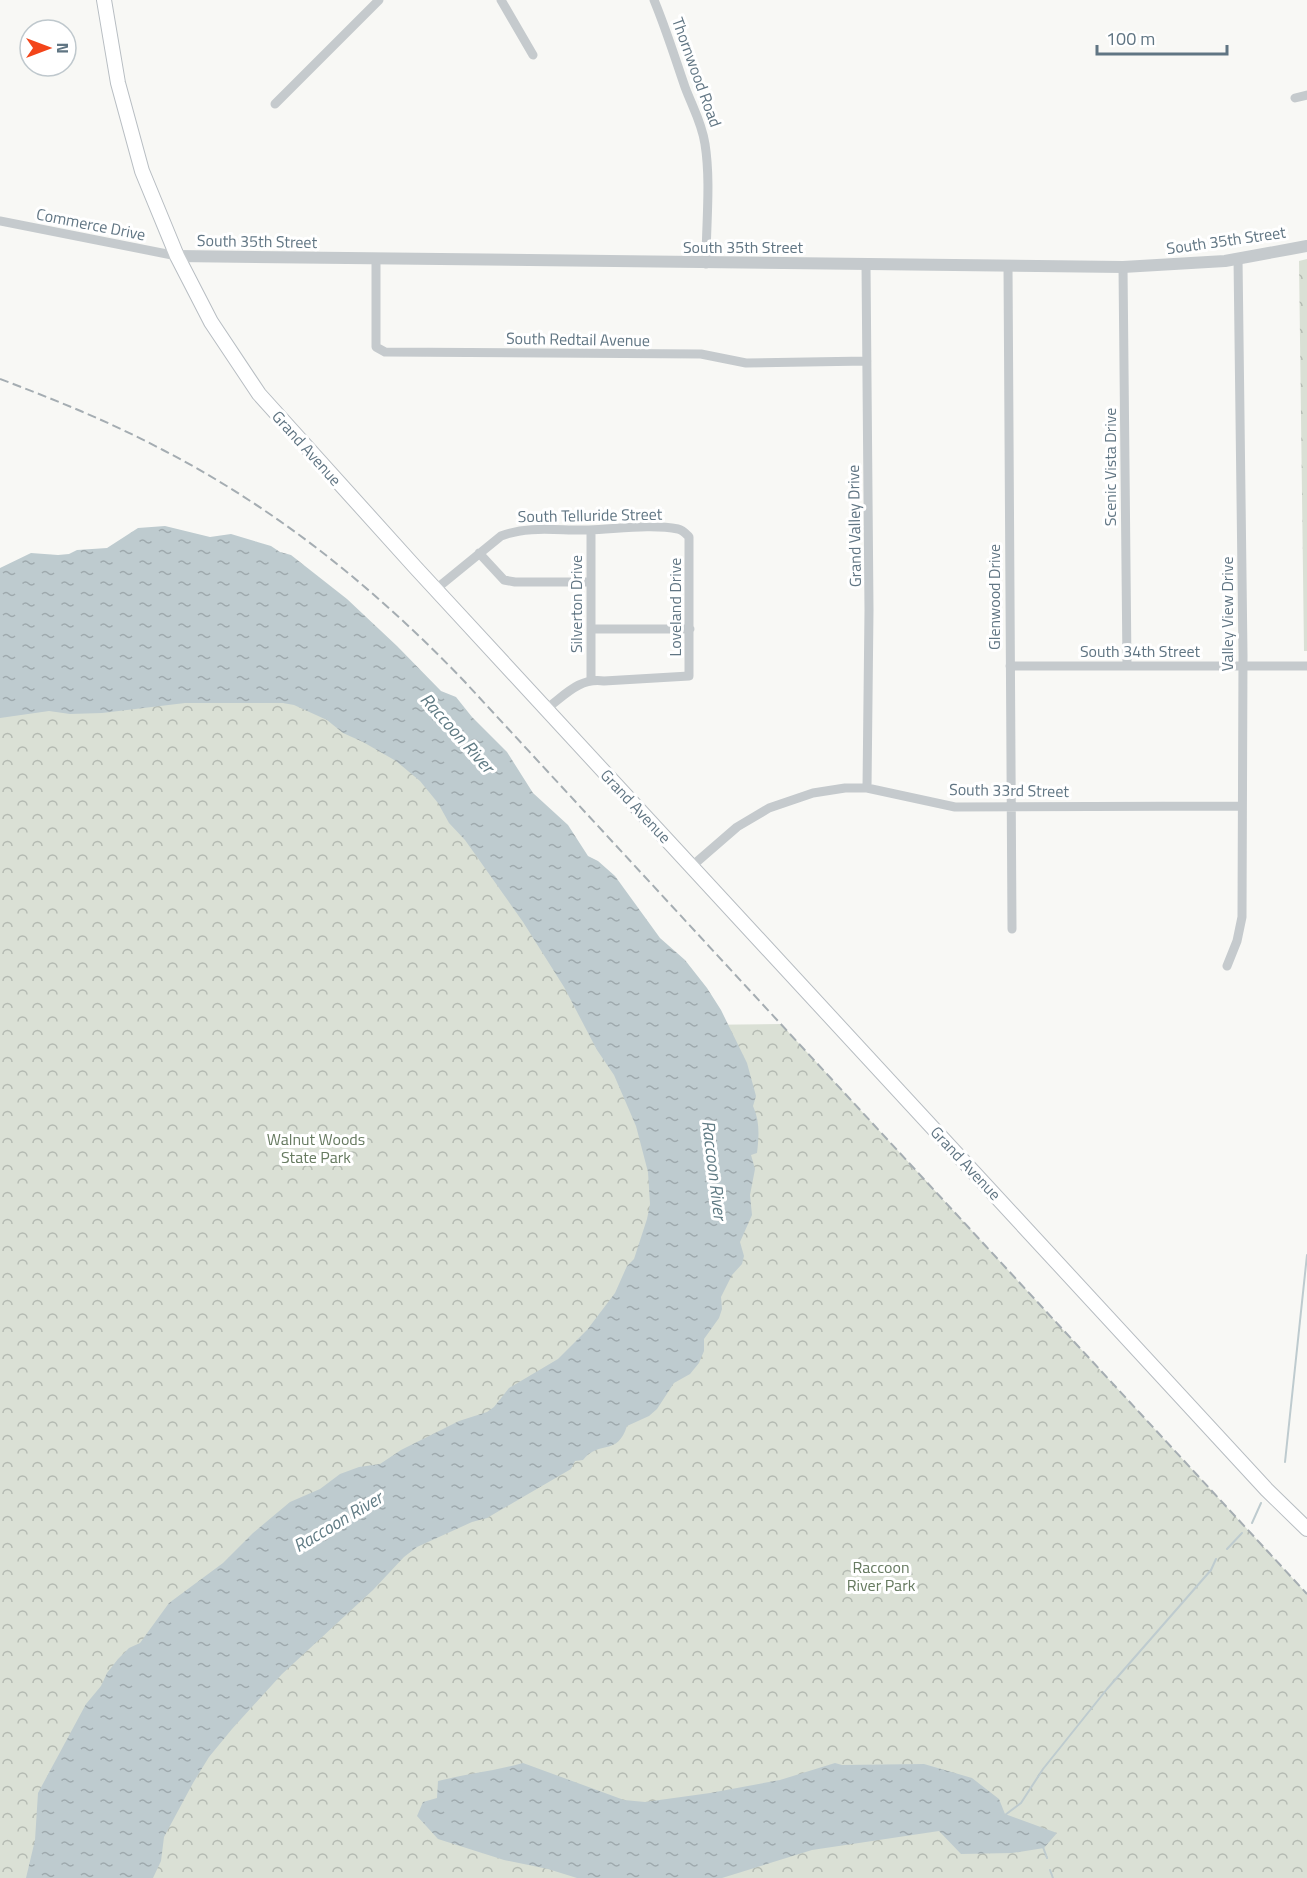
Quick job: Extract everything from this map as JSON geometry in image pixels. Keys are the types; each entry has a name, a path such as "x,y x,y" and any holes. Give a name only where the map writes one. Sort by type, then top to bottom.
{"main road":[{"name":"Grand Avenue","path":"104,0 118,83 142,171 177,256 211,322 259,394 546,709 1259,1481 1307,1529"}],"street":[{"path":"275,104 379,0"},
{"path":"501,0 533,56"},
{"name":"Thornwood Road","path":"654,0 669,35 705,142 706,264"},
{"path":"1295,98 1307,94"},
{"name":"Commerce Drive","path":"0,221 177,256"},
{"name":"South 35th Street","path":"177,256 706,264 1123,267 1166,266 1238,258 1307,246"},
{"name":"Valley View Drive","path":"1227,966 1237,941 1242,917 1243,666 1238,258"},
{"name":"South Redtail Avenue","path":"376,260 376,347 385,352 701,354 746,363 867,361"},
{"name":"Grand Valley Drive","path":"866,264 869,610 867,788"},
{"name":"Glenwood Drive","path":"1008,266 1012,929"},
{"name":"Scenic Vista Drive","path":"1123,267 1126,666"},
{"name":"South Telluride Street","path":"436,589 501,536 512,531 663,528 681,530 689,537"},
{"name":"Silverton Drive","path":"591,530 591,679"},
{"name":"Loveland Drive","path":"591,679 604,681 689,676 689,537"},
{"path":"479,553 504,579 514,582 591,582"},
{"path":"591,629 690,629"},
{"name":"South 34th Street","path":"1010,666 1307,666"},
{"path":"546,709 578,685 591,679"},
{"name":"South 33rd Street","path":"692,866 737,827 769,808 813,793 845,788 867,788 955,807 1242,806"}],"green space":[{"path":"1307,259 1307,651 1304,651 1299,261"},
{"name":"Walnut Woods State Park","path":"362,688 621,1040 664,1233 642,1304 48,1878 0,1878 0,698"},
{"name":"Raccoon River Park","path":"781,1024 1307,1594 1307,1878 104,1878 245,1642 610,1426 691,1025"}],"water":[{"name":"Raccoon River","path":"165,526 210,537 231,534 271,546 291,555 347,599 441,691 456,697 472,717 507,752 533,793 568,825 588,856 598,861 615,876 660,938 685,960 707,988 721,1010 747,1063 756,1096 753,1106 758,1129 757,1153 751,1155 755,1169 750,1195 752,1215 740,1242 744,1256 742,1264 732,1275 721,1297 722,1309 719,1318 704,1339 704,1351 699,1363 690,1374 674,1383 657,1409 649,1416 627,1426 623,1435 613,1445 596,1450 583,1460 575,1461 571,1469 487,1518 472,1522 417,1547 404,1557 373,1590 282,1674 209,1757 164,1837 161,1861 153,1878 26,1878 35,1840 38,1793 86,1704 101,1686 107,1673 129,1648 140,1643 169,1603 223,1563 253,1533 290,1502 320,1489 340,1474 359,1467 380,1464 401,1450 459,1421 487,1412 509,1388 558,1359 587,1330 615,1293 627,1266 634,1259 650,1204 648,1172 636,1126 614,1075 597,1050 564,987 523,922 465,840 449,823 438,803 420,781 396,761 343,733 327,720 294,705 283,703 185,703 102,713 70,714 49,711 0,718 0,568 31,553 58,555 69,554 77,550 107,548 138,528"},
{"path":"523,1763 624,1800 645,1802 780,1780 835,1763 842,1765 924,1764 972,1778 999,1799 1005,1814 1057,1833 1044,1848 1012,1853 961,1854 939,1831 812,1850 722,1878 577,1878 504,1860 438,1839 417,1816 423,1802 437,1798 438,1781"}],"waterway":[{"path":"1285,1462 1307,1255"},
{"path":"1252,1523 1261,1503"},
{"path":"1227,1549 1242,1533"},
{"path":"1005,1815 1021,1803 1043,1769 1107,1689 1211,1570 1216,1559"},
{"path":"1043,1847 1047,1858"},
{"path":"1050,1870 1053,1878"}],"railway":[{"path":"0,379 103,421 205,473 246,498 323,553 396,615 465,682 1307,1594"}]}
